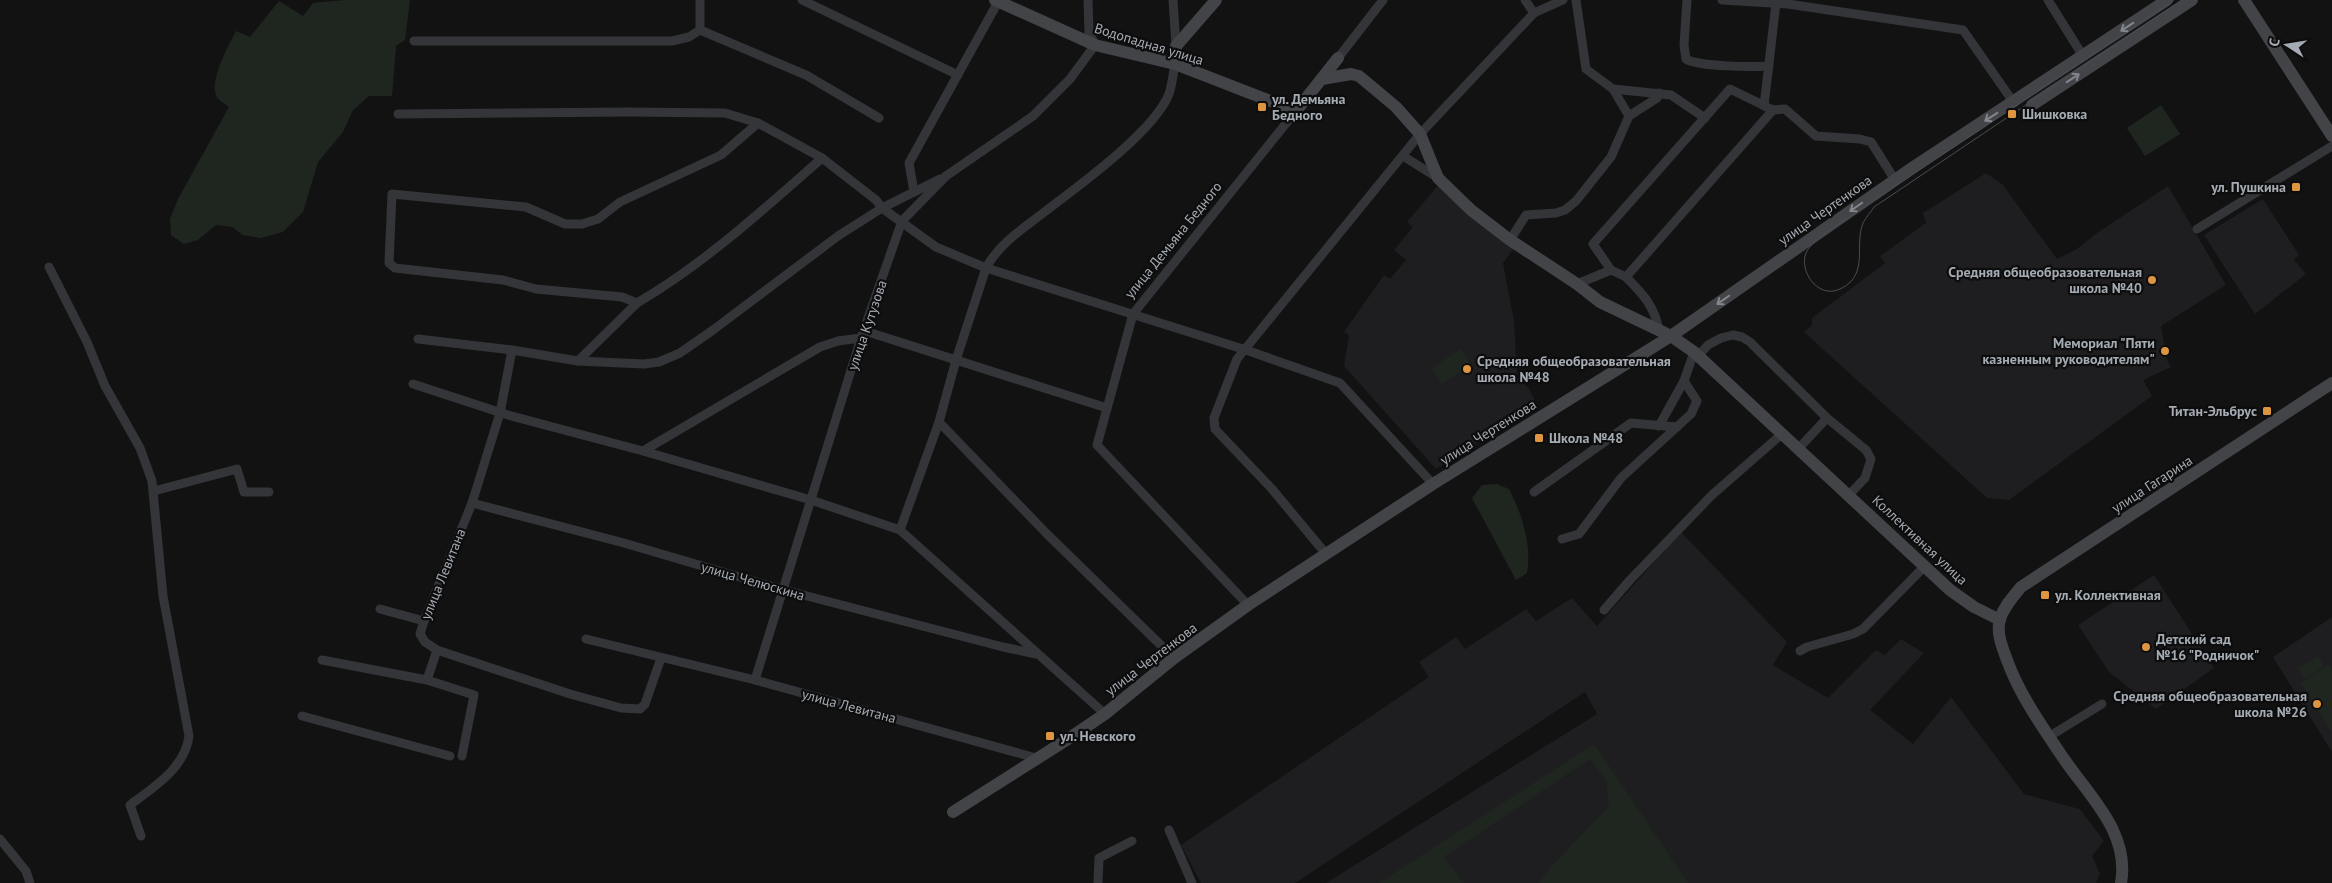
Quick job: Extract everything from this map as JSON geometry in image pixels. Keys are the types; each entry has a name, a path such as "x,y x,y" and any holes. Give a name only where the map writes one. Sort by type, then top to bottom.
{"street":[{"path":"700,0 700,30"},
{"path":"802,0 958,75"},
{"path":"1088,0 1089,32 1095,45"},
{"path":"900,530 939,422 956,360 986,268 993,255 1008,239 1100,169 1155,116 1169,94 1175,64 1176,46 1173,0"},
{"path":"1176,46 1216,0"},
{"name":"улица Демьяна Бедного","path":"1248,606 1098,445 1133,314 1322,79 1382,0"},
{"path":"1525,0 1534,13"},
{"path":"1326,554 1272,489 1215,429 1214,418 1237,359 1420,134 1534,13 1562,0"},
{"path":"1576,0 1586,69 1613,89 1629,116"},
{"path":"1688,0 1684,45 1686,58 1700,63 1747,68 1769,66"},
{"path":"1722,0 1788,2 1963,30 2014,102"},
{"path":"2048,0 2083,56"},
{"name":"улица Чертенкова","path":"953,812 1105,714 1174,658 1248,606 1665,333 2167,0"},
{"path":"2032,105 2192,0"},
{"path":"2244,0 2332,136"},
{"path":"914,192 909,163 998,1"},
{"name":"Водопадная улица","path":"998,1 1095,45 1175,64 1296,111"},
{"path":"1626,277 1768,108 1769,66 1776,3"},
{"path":"414,41 672,41 689,37 700,30"},
{"path":"700,30 806,75 879,118"},
{"name":"улица Кутузова","path":"755,680 863,335 902,221 946,176 1033,116 1070,79 1095,45"},
{"path":"1322,79 1351,74 1358,76 1396,107 1420,134 1438,178"},
{"path":"1613,89 1671,94 1705,118"},
{"path":"1665,333 1653,309 1638,288 1626,277 1611,270 1593,244 1730,90 1768,108 1785,109 1816,136 1860,139 1871,142 1895,180"},
{"path":"1510,240 1526,216 1556,213 1565,210 1576,201 1611,157 1629,116 1657,98 1659,93"},
{"path":"398,114 725,113 758,123 822,158 876,200 882,208 936,247 986,268 1246,350 1340,383 1433,484"},
{"path":"637,303 622,297 536,290 503,280 395,268 389,263 392,194 526,207 565,224 582,224 598,219 620,202 721,155 758,123"},
{"path":"2197,229 2332,146"},
{"path":"1403,156 1438,178"},
{"path":"578,361 637,303 667,286 775,199 822,158"},
{"path":"418,339 512,350 578,361 644,364 659,362 680,353 838,236 882,208 946,176"},
{"name":"Коллективная улица","path":"1438,178 1471,210 1510,240 1577,284 1600,302 1665,333 1696,354 1950,590 1974,607 2000,620"},
{"path":"49,267 87,342 105,386 140,448 154,491 163,596 188,736 187,749 176,766 130,805 140,836"},
{"path":"1577,284 1611,270"},
{"path":"643,450 820,347 863,335 956,360 1107,408"},
{"path":"1659,426 1684,381 1696,354 1715,340 1734,335 1742,337 1762,351 1793,386 1808,398 1827,418 1866,450 1871,459 1865,478 1849,495"},
{"name":"улица Левитана","path":"512,350 500,413 472,503 420,634 425,642 437,650 535,683 621,708 640,709 645,704 662,658"},
{"path":"1562,539 1579,534 1621,478 1691,414 1697,402 1684,381"},
{"name":"улица Гагарина","path":"2000,620 2008,603 2021,587 2332,383"},
{"path":"413,384 500,413 643,450 811,500 900,530 1105,714"},
{"path":"1799,448 1827,418"},
{"path":"939,422 1046,533 1174,658"},
{"path":"1534,492 1631,423 1677,427"},
{"path":"1604,610 1712,496 1783,433"},
{"path":"154,491 237,469 244,492 270,492"},
{"name":"улица Челюскина","path":"472,503 624,543 784,590 994,645 1036,654"},
{"path":"1800,652 1807,647 1854,634 1863,629 1924,567"},
{"path":"380,609 424,621"},
{"path":"2000,620 2000,642 2012,675 2050,736 2114,830 2123,860 2121,883"},
{"name":"улица Левитана","path":"586,639 755,680 1036,758"},
{"path":"427,680 437,650"},
{"path":"322,660 427,680 474,695 462,756"},
{"path":"2050,736 2102,704"},
{"path":"302,716 450,756"},
{"path":"1169,830 1192,883"},
{"path":"0,838 26,871 30,883"},
{"path":"1098,883 1098,858 1132,841"}],"shaded area":[{"path":"345,0 410,0 405,40 396,46 392,96 369,96 353,110 343,132 318,162 303,212 283,232 260,238 243,235 232,227 216,225 198,240 184,244 171,235 170,219 178,199 229,107 217,97 215,83 220,64 236,31 250,37 279,1 303,16 313,3"},
{"path":"2161,105 2180,134 2145,156 2127,128"},
{"path":"1986,173 2003,185 2057,259 2077,249 2097,233 2168,186 2226,285 2161,326 2167,360 2171,367 2143,380 2152,396 2009,500 1987,498 1804,332 1812,325 1812,318 1885,263 1880,256 1926,223 1923,213"},
{"path":"1439,184 1516,246 1503,263 1514,321 1517,377 1529,389 1535,401 1520,415 1436,469 1344,366 1349,335 1344,332 1384,275 1390,279 1406,260 1394,250 1413,227 1407,222"},
{"path":"2263,199 2299,255 2294,260 2306,274 2255,314 2204,235"},
{"path":"1461,349 1471,365 1442,384 1432,368"},
{"path":"1497,484 1509,489 1525,530 1528,552 1527,573 1516,580 1472,498 1482,485"},
{"path":"1681,532 1787,642 1773,665 1828,698 1876,650 1885,655 1901,639 1924,653 1870,710 1913,744 1951,697 2024,794 2080,809 2104,841 2092,856 2100,874 2096,883 1326,883 1597,714 1585,692 1295,883 1201,883 1181,845 1429,677 1419,662 1456,637 1465,649 1526,609 1536,621 1572,598 1597,626"},
{"name":"Детский сад №16 \"Родничок\"","path":"2154,575 2214,668 2156,709 2109,672 2078,625"},
{"name":"Средняя общеобразовательная школа №26","path":"2332,617 2332,752 2273,657"},
{"path":"2318,656 2324,667 2305,679 2298,669"},
{"path":"2329,665 2332,670 2332,732 2301,683"},
{"path":"1594,744 1688,883 1539,883 1550,868 1609,806 1606,780 1590,759 1444,857 1464,883 1379,883"}],"tram line":[{"path":"2174,0 1825,233 1813,243 1806,253 1805,264 1809,278 1814,284 1827,291 1842,288 1855,275 1858,267 1863,223 1874,207 2182,0"}],"place":[{"name":"ул. Демьяна Бедного","path":"1262,107"},
{"name":"Шишковка","path":"2012,114"},
{"name":"ул. Пушкина","path":"2296,187"},
{"name":"Средняя общеобразовательная школа №40","path":"2152,280"},
{"name":"Мемориал \"Пяти казненным руководителям\"","path":"2165,351"},
{"name":"Средняя общеобразовательная школа №48","path":"1467,369"},
{"name":"Титан-Эльбрус","path":"2267,411"},
{"name":"Школа №48","path":"1539,438"},
{"name":"ул. Коллективная","path":"2045,595"},
{"name":"Детский сад №16 \"Родничок\"","path":"2146,647"},
{"name":"Средняя общеобразовательная школа №26","path":"2317,704"},
{"name":"ул. Невского","path":"1050,736"}]}
